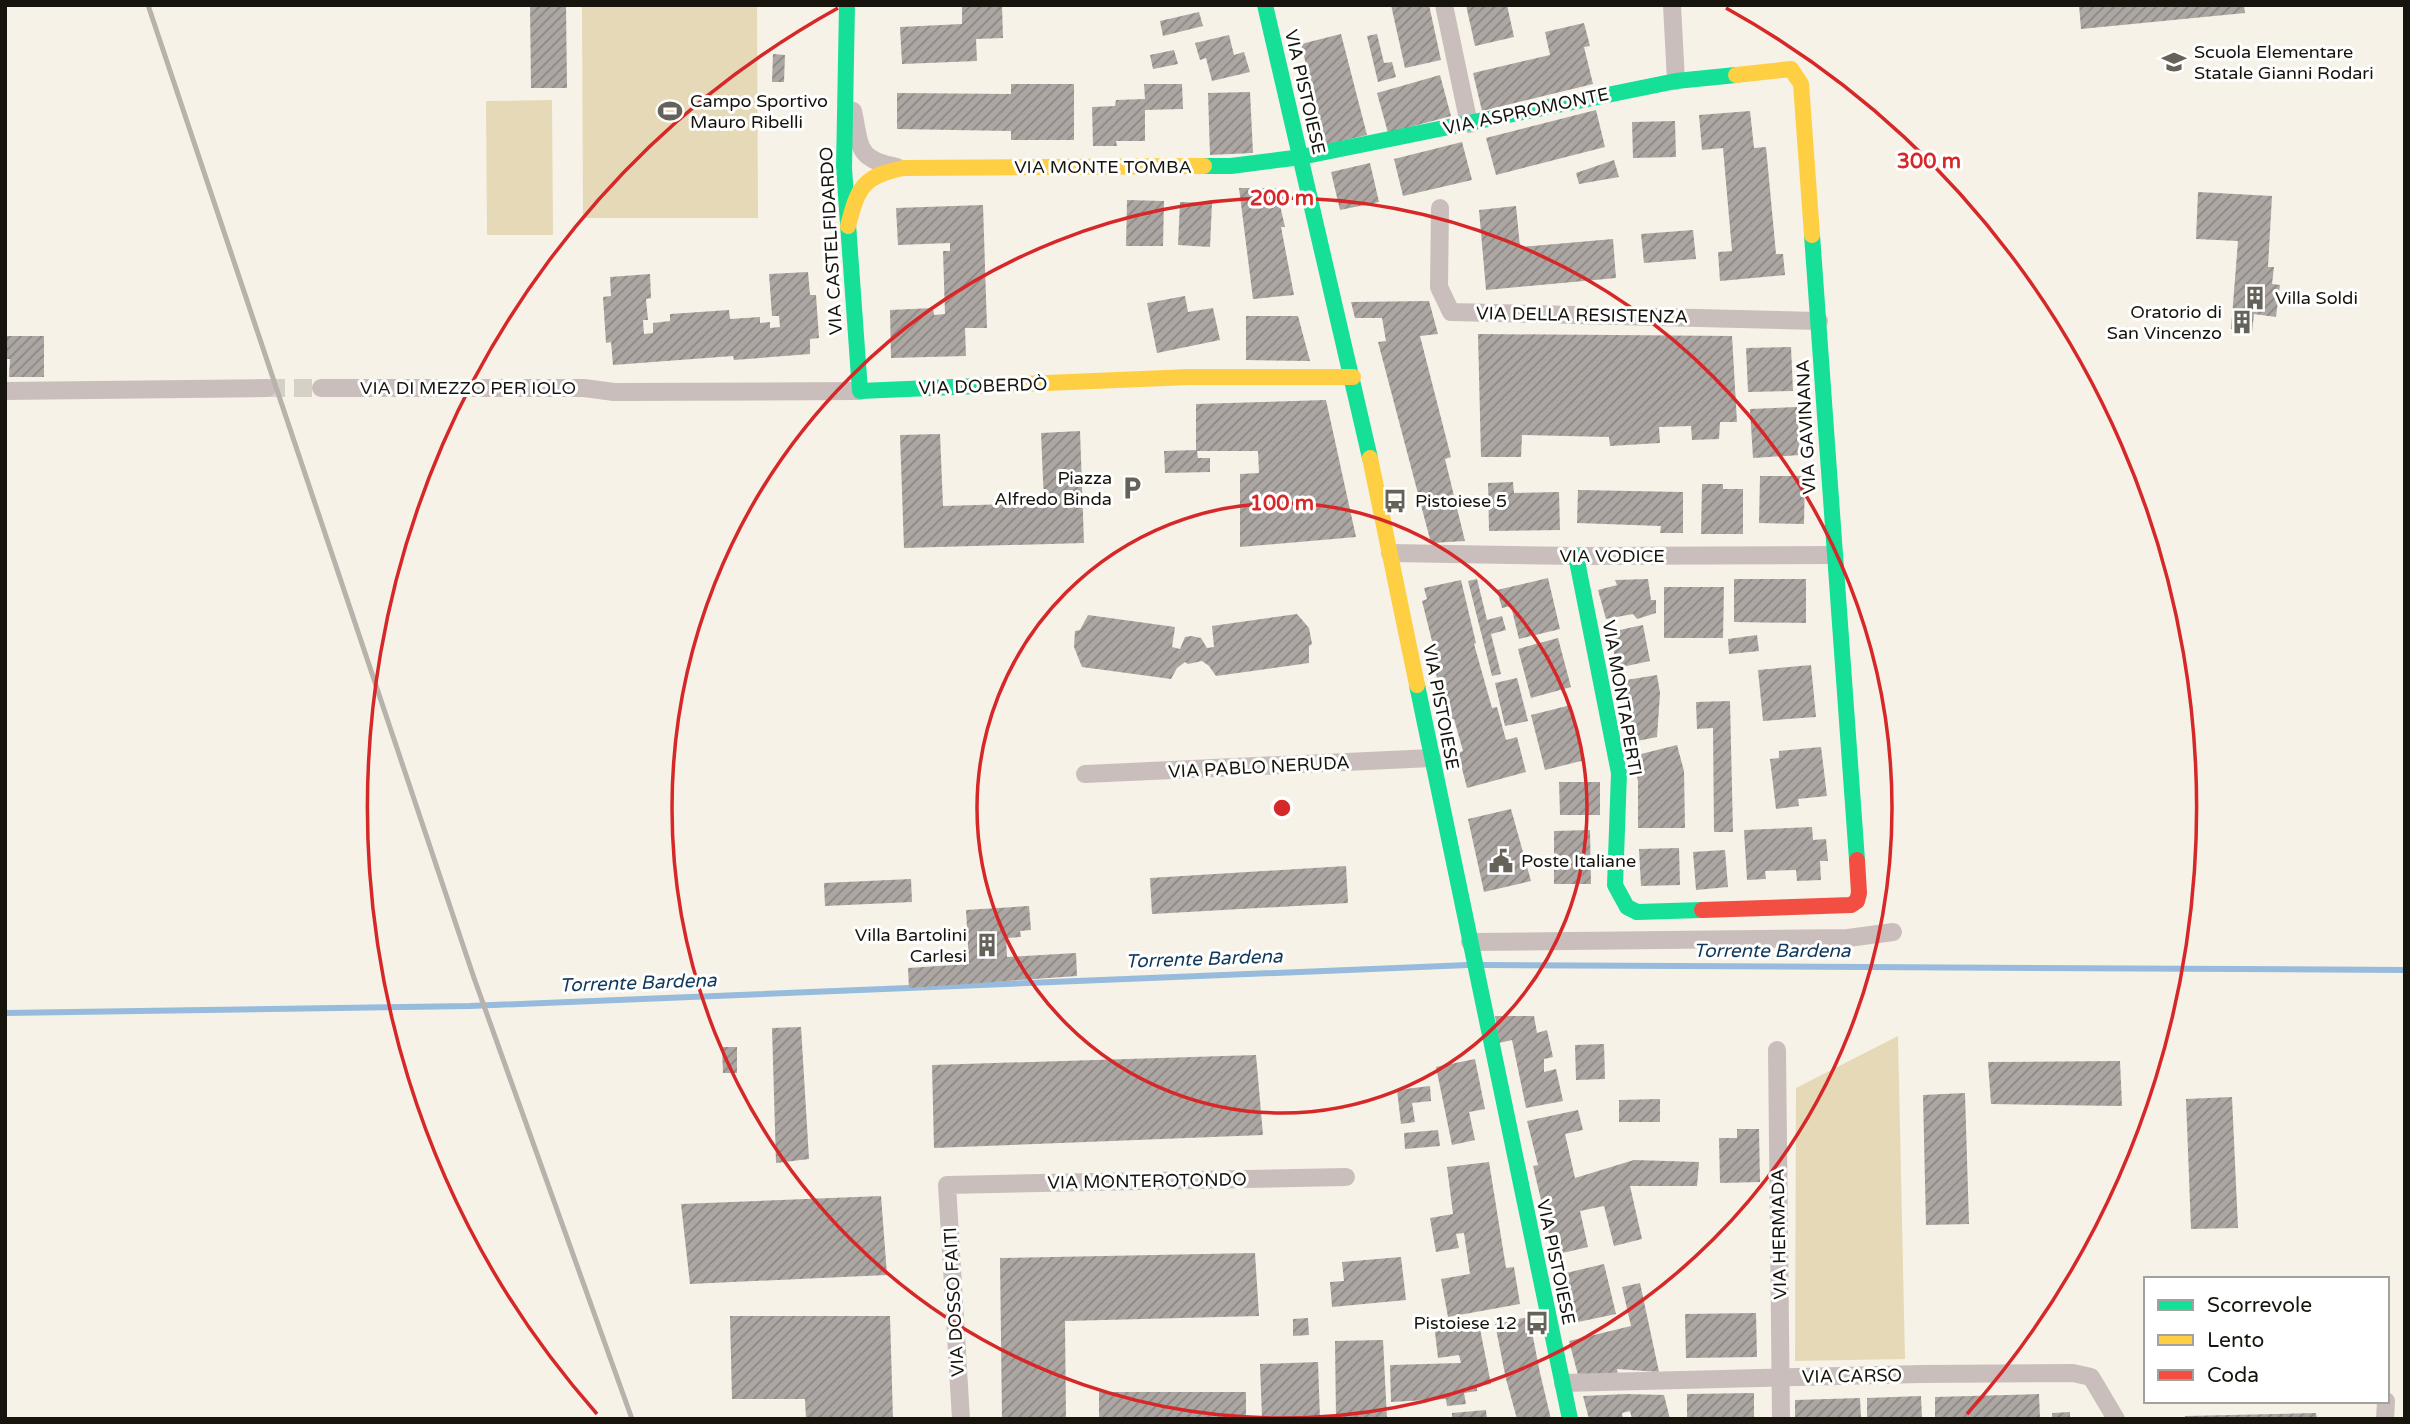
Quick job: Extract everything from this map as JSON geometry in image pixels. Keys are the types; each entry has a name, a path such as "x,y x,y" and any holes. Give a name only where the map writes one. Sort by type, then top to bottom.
{"street":[{"name":"VIA CASTELFIDARDO","path":"847,5 844,168 860,391"},
{"name":"VIA PISTOIESE","path":"1265,5 1353,377 1570,1419"},
{"path":"1444,5 1469,124"},
{"path":"1672,5 1676,80"},
{"name":"VIA GAVINANA","path":"1676,80 1791,69 1801,84 1859,893 1857,901"},
{"name":"VIA MONTE TOMBA","path":"846,78 862,150 871,160 904,168"},
{"name":"VIA ASPROMONTE","path":"1301,157 1676,80"},
{"name":"VIA MONTE TOMBA","path":"848,226 860,187 866,180 877,173 904,168 1231,166 1301,157"},
{"name":"VIA DELLA RESISTENZA","path":"1440,208 1439,286 1451,312 1819,321"},
{"name":"VIA DOBERDÒ","path":"614,392 860,391 1189,377 1353,377"},
{"path":"5,391 267,388"},
{"name":"VIA DI MEZZO PER IOLO","path":"321,388 584,388 614,392"},
{"name":"VIA VODICE","path":"1390,553 1576,556 1833,555"},
{"name":"VIA MONTAPERTI","path":"1576,556 1619,773 1615,885 1627,907 1637,912 1851,905 1857,901"},
{"name":"VIA PABLO NERUDA","path":"1085,774 1432,758"},
{"path":"1472,949 1848,938 1893,932"},
{"name":"VIA HERMADA","path":"1777,1050 1781,1419"},
{"name":"VIA MONTEROTONDO","path":"947,1185 1346,1177"},
{"name":"VIA DOSSO FAITI","path":"947,1185 961,1419"},
{"name":"VIA CARSO","path":"1563,1383 2082,1373 2091,1377 2116,1419"}],"shaded area":[{"name":"Campo Sportivo Mauro Ribelli","path":"582,5 757,5 758,218 583,218"},
{"path":"552,100 553,235 487,235 486,101"},
{"path":"1898,1036 1905,1359 1795,1361 1796,1088"}],"building":[{"path":"530,5 566,5 567,88 531,88"},
{"path":"962,5 1002,5 1003,38 976,39 977,61 902,64 900,27 962,24"},
{"path":"1391,5 1429,5 1441,60 1405,68"},
{"path":"1466,5 1507,5 1514,37 1475,46"},
{"path":"2079,5 2244,5 2245,13 2081,29"},
{"path":"1199,12 1203,26 1163,36 1160,21"},
{"path":"1584,23 1590,46 1584,47 1593,84 1482,111 1473,73 1550,55 1545,32"},
{"path":"1341,34 1367,135 1326,145 1301,44"},
{"path":"1377,34 1384,63 1392,62 1396,77 1378,82 1367,36"},
{"path":"1229,35 1234,55 1244,52 1250,72 1212,81 1206,58 1200,60 1195,43"},
{"path":"1174,50 1178,64 1153,69 1150,55"},
{"path":"773,54 785,55 784,82 772,82"},
{"path":"1440,75 1451,116 1388,133 1377,93"},
{"path":"1011,84 1074,84 1074,140 1011,140 1011,131 897,129 897,93 1011,94"},
{"path":"1144,84 1182,84 1183,109 1145,110 1145,141 1116,141 1117,146 1093,146 1092,107 1115,106 1116,100 1145,99"},
{"path":"1250,92 1253,153 1210,155 1208,93"},
{"path":"1596,110 1605,147 1496,175 1486,138"},
{"path":"1750,111 1754,148 1766,147 1776,254 1783,254 1785,275 1720,281 1718,252 1732,251 1723,148 1702,150 1699,115"},
{"path":"1675,121 1676,157 1633,158 1632,122"},
{"path":"1462,142 1472,180 1403,196 1394,159"},
{"path":"1614,160 1619,177 1579,184 1576,173"},
{"path":"1370,163 1379,202 1340,210 1331,172"},
{"path":"1239,188 1276,188 1285,227 1281,227 1294,295 1253,299"},
{"path":"2198,192 2272,196 2268,267 2274,267 2272,284 2280,285 2276,317 2254,314 2252,332 2231,329 2238,241 2196,239"},
{"path":"1127,200 1164,201 1163,246 1126,246"},
{"path":"1180,202 1212,203 1210,247 1178,245"},
{"path":"983,205 987,328 965,328 966,356 891,358 890,310 933,308 934,315 945,314 943,251 950,251 950,243 898,245 896,208"},
{"path":"1516,206 1520,247 1613,239 1616,278 1486,290 1479,210"},
{"path":"1693,230 1696,259 1644,263 1641,234"},
{"path":"808,272 810,295 816,295 819,338 810,339 810,354 734,360 733,356 613,365 611,342 606,343 603,297 611,296 610,277 650,274 651,298 646,299 648,320 643,320 644,334 653,333 653,323 670,321 670,314 729,310 730,319 760,317 760,323 770,322 770,328 780,327 779,316 772,316 769,274"},
{"path":"1185,296 1188,312 1213,308 1220,340 1157,353 1147,303"},
{"path":"1429,301 1438,334 1420,336 1451,457 1445,459 1465,541 1431,543 1378,342 1386,341 1382,318 1355,318 1351,302"},
{"path":"1246,316 1298,316 1310,361 1246,360"},
{"path":"1478,334 1732,336 1737,422 1720,422 1719,439 1692,440 1691,426 1659,427 1660,443 1610,446 1609,437 1522,435 1521,457 1481,457"},
{"path":"5,336 44,336 44,377 9,377 10,359 5,359"},
{"path":"1791,347 1793,391 1748,392 1746,348"},
{"path":"1326,400 1356,537 1240,547 1240,474 1259,473 1258,451 1197,451 1198,458 1210,458 1210,472 1165,473 1164,451 1196,450 1196,404"},
{"path":"1797,407 1800,455 1753,458 1750,409"},
{"path":"1080,431 1084,543 904,548 900,435 940,434 943,506 1044,503 1041,433"},
{"path":"1760,476 1805,476 1804,524 1759,523"},
{"path":"1513,482 1514,493 1559,492 1560,530 1489,531 1488,483"},
{"path":"1702,484 1723,484 1723,489 1743,489 1743,534 1701,534"},
{"path":"1578,490 1683,492 1683,533 1660,533 1661,526 1577,523"},
{"path":"1548,578 1560,629 1519,639 1511,606 1502,608 1497,590"},
{"path":"1477,579 1487,620 1502,616 1506,630 1491,634 1501,674 1492,676 1468,581"},
{"path":"1648,579 1651,600 1656,600 1656,613 1637,619 1633,614 1606,619 1598,590 1617,585 1615,580"},
{"path":"1734,579 1806,579 1806,623 1734,622"},
{"path":"1461,580 1476,643 1474,644 1492,708 1497,707 1506,740 1517,737 1526,772 1467,788 1458,753 1463,751 1454,719 1448,721 1431,655 1435,653 1422,601 1427,599 1424,588"},
{"path":"1664,587 1724,587 1723,638 1664,638"},
{"path":"1297,614 1309,628 1312,644 1309,646 1309,663 1216,676 1202,661 1188,664 1185,662 1177,668 1171,679 1082,667 1074,647 1075,631 1080,630 1088,615 1175,627 1172,647 1180,649 1185,637 1191,636 1201,638 1207,648 1214,647 1212,626"},
{"path":"1643,625 1650,661 1617,668 1610,632"},
{"path":"1757,635 1759,651 1729,654 1728,639"},
{"path":"1558,638 1571,687 1531,698 1518,649"},
{"path":"1811,665 1816,717 1763,721 1758,670"},
{"path":"1657,675 1660,693 1657,737 1632,742 1620,681"},
{"path":"1517,678 1528,721 1505,726 1495,683"},
{"path":"1730,701 1733,832 1714,832 1713,728 1697,729 1696,702"},
{"path":"1571,705 1585,760 1545,770 1531,715"},
{"path":"1677,745 1684,771 1685,828 1638,828 1638,781 1633,756"},
{"path":"1821,747 1827,796 1798,799 1799,806 1776,809 1770,759 1779,758 1779,751"},
{"path":"1559,782 1600,782 1600,815 1560,815"},
{"name":"Poste Italiane","path":"1511,809 1531,881 1484,892 1468,819"},
{"path":"1812,827 1813,840 1826,839 1828,861 1820,861 1821,880 1797,881 1796,870 1765,871 1766,879 1747,880 1744,830"},
{"path":"1590,830 1591,884 1554,884 1554,831"},
{"path":"1679,848 1680,885 1641,886 1639,849"},
{"path":"1725,850 1728,887 1696,890 1693,852"},
{"path":"1346,866 1348,903 1152,914 1150,878"},
{"path":"911,879 912,902 825,906 824,883"},
{"name":"Villa Bartolini Carlesi","path":"1029,906 1031,930 1020,931 1021,937 1006,938 1007,957 1076,953 1077,976 909,988 908,968 969,964 966,910"},
{"path":"1495,1016 1534,1016 1537,1033 1547,1030 1553,1057 1544,1059 1544,1072 1556,1069 1563,1101 1526,1108 1512,1040 1499,1043"},
{"path":"801,1027 809,1159 776,1163 772,1028"},
{"path":"1604,1044 1605,1079 1576,1080 1575,1045"},
{"path":"722,1047 737,1047 737,1073 723,1073"},
{"path":"1256,1055 1263,1135 934,1148 932,1065"},
{"path":"1475,1059 1485,1109 1469,1112 1475,1140 1452,1145 1436,1067"},
{"path":"2120,1061 2122,1106 1991,1104 1988,1062"},
{"path":"1430,1086 1431,1101 1412,1103 1415,1122 1401,1124 1397,1090"},
{"path":"1965,1093 1969,1224 1926,1225 1923,1095"},
{"path":"2232,1097 2238,1228 2191,1229 2186,1099"},
{"path":"1660,1099 1660,1122 1619,1122 1619,1100"},
{"path":"1578,1110 1583,1130 1565,1134 1575,1178 1634,1160 1699,1162 1697,1186 1630,1186 1642,1239 1614,1246 1604,1206 1580,1211 1588,1247 1554,1255 1533,1166 1538,1165 1527,1121"},
{"path":"1737,1129 1759,1129 1760,1182 1720,1183 1719,1138 1737,1138"},
{"path":"1438,1130 1440,1146 1405,1149 1404,1133"},
{"path":"1489,1162 1506,1268 1514,1267 1520,1304 1448,1317 1441,1279 1470,1274 1464,1233 1456,1234 1459,1248 1436,1252 1430,1218 1453,1214 1447,1167"},
{"path":"881,1196 887,1275 690,1284 681,1204"},
{"path":"1255,1253 1259,1316 1065,1321 1066,1419 1002,1419 1000,1258"},
{"path":"1401,1257 1406,1300 1332,1307 1330,1282 1344,1281 1342,1262"},
{"path":"1604,1264 1616,1314 1578,1322 1566,1273"},
{"path":"1640,1283 1659,1372 1617,1369 1618,1375 1578,1375 1569,1341 1631,1326 1622,1287"},
{"path":"1756,1313 1757,1357 1686,1358 1685,1314"},
{"path":"730,1316 890,1316 893,1419 806,1419 805,1399 732,1399"},
{"path":"1529,1317 1551,1419 1517,1419 1506,1379 1495,1324"},
{"path":"1308,1318 1309,1335 1293,1336 1293,1319"},
{"path":"1478,1319 1491,1384 1477,1386 1477,1391 1464,1393 1466,1404 1447,1406 1446,1399 1391,1402 1390,1365 1461,1363 1459,1355 1438,1358 1434,1324"},
{"path":"1383,1340 1387,1419 1336,1419 1335,1341"},
{"path":"1318,1362 1320,1419 1262,1418 1260,1364"},
{"path":"1099,1392 1246,1392 1246,1419 1099,1419"},
{"path":"1754,1393 1754,1419 1687,1419 1687,1394"},
{"path":"2039,1394 2040,1419 1935,1419 1935,1397"},
{"path":"1664,1395 1670,1419 1632,1419 1630,1411 1622,1413 1623,1419 1589,1419 1583,1396"},
{"path":"1921,1396 1922,1419 1867,1419 1867,1398"},
{"path":"1860,1398 1861,1419 1795,1419 1795,1400"},
{"path":"1486,1410 1487,1419 1452,1419 1452,1413"},
{"path":"2070,1412 2070,1419 2052,1419 2052,1413"},
{"path":"2316,1413 2317,1419 2186,1419 2185,1416"}],"waterway":[{"name":"Torrente Bardena","path":"5,1013 470,1006 1468,965"},
{"name":"Torrente Bardena","path":"1483,965 2405,970"}],"tunnel":[{"path":"267,388 321,388"}],"railway":[{"path":"148,5 474,978 632,1419"}],"traffic: fast":[{"path":"847,5 844,168 860,391 1001,385"},
{"path":"1265,5 1370,458"},
{"path":"1204,166 1231,166 1301,157 1676,81 1736,75"},
{"path":"1812,235 1857,860"},
{"path":"1576,556 1619,773 1615,885 1627,907 1637,912 1702,910"},
{"path":"1417,685 1570,1419"}],"traffic: slow":[{"path":"1736,75 1791,69 1801,84 1812,235"},
{"path":"848,226 855,202 864,185 879,175 904,168 1204,166"},
{"path":"1001,385 1189,377 1353,377"},
{"path":"1370,458 1417,685"}],"traffic: jam":[{"path":"1702,910 1851,905 1857,901 1859,893 1857,860"}],"place":[{"name":"Scuola Elementare Statale Gianni Rodari","path":"2174,62"},
{"name":"Campo Sportivo Mauro Ribelli","path":"670,111"},
{"name":"Villa Soldi","path":"2255,298"},
{"name":"Oratorio di San Vincenzo","path":"2242,322"},
{"name":"Piazza Alfredo Binda","path":"1132,488"},
{"name":"Pistoiese 5","path":"1395,501"},
{"name":"Poste Italiane","path":"1501,861"},
{"name":"Villa Bartolini Carlesi","path":"987,945"},
{"name":"Pistoiese 12","path":"1537,1323"}]}
